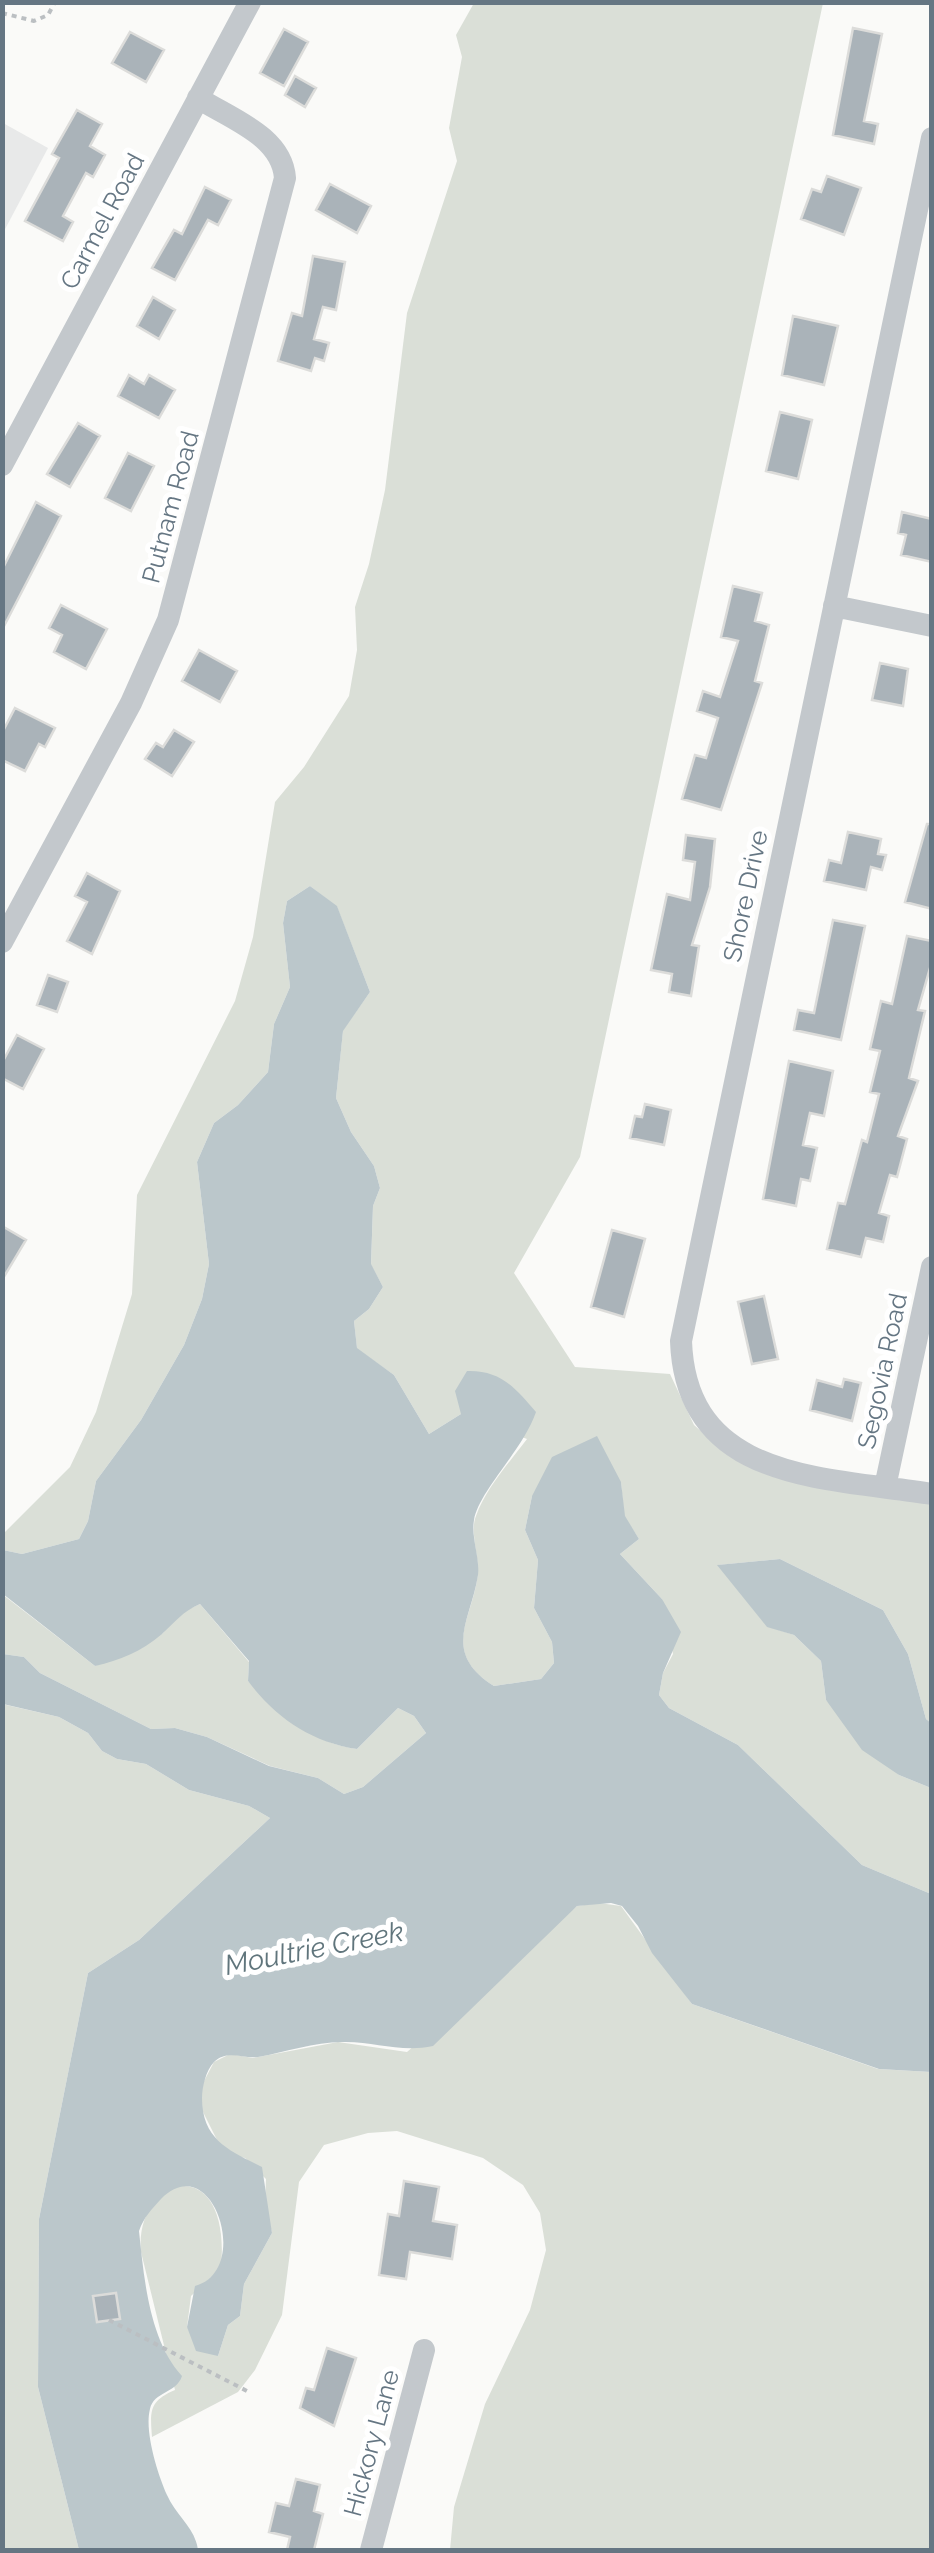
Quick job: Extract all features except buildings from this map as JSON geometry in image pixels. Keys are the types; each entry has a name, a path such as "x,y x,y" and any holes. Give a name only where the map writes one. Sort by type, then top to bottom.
{"street":[{"name":"Carmel Road","path":"2,466 250,2"},
{"name":"Putnam Road","path":"2,942 131,704 168,620 285,178 284,164 271,144 198,98"},
{"name":"Shore Drive","path":"932,138 682,1328 682,1368 700,1417 733,1449 779,1468 932,1494"},
{"path":"834,606 932,626"},
{"name":"Segovia Road","path":"885,1487 932,1268"},
{"name":"Hickory Lane","path":"372,2550 424,2350"}],"path":[{"path":"2,13 34,22 48,14 55,2"},
{"path":"109,2320 247,2390"}],"shaded area":[{"path":"474,3 823,3 580,1157 514,1273 575,1367 670,1374 694,1425 729,1456 931,1499 931,1723 926,1719 908,1654 883,1610 780,1559 718,1565 767,1626 794,1635 821,1661 826,1700 899,1775 931,1788 931,1894 862,1865 738,1745 669,1708 659,1695 663,1673 673,1654 662,1599 620,1554 639,1539 624,1516 621,1482 532,1496 525,1530 538,1560 534,1608 552,1642 554,1663 541,1679 494,1686 467,1659 464,1632 478,1570 474,1522 492,1486 527,1439 461,1414 429,1434 394,1375 357,1349 354,1321 369,1309 383,1287 371,1265 373,1206 380,1188 374,1166 351,1132 336,1098 343,1030 370,992 337,907 310,886 287,901 283,923 290,987 274,1024 268,1072 238,1105 214,1123 197,1162 209,1264 202,1299 184,1345 141,1420 96,1481 88,1521 79,1539 22,1554 3,1550 3,1534 70,1467 96,1412 132,1294 137,1195 235,1001 253,937 275,802 304,767 349,696 357,650 355,607 385,490 407,313 457,161 449,128 462,57 456,35"},
{"path":"3,123 48,148 3,233"},
{"path":"2,1594 95,1666 163,1633 178,1614 200,1604 249,1662 248,1681 310,1733 357,1749 398,1708 414,1716 426,1733 363,1787 344,1794 318,1778 270,1766 207,1737 175,1728 151,1729 40,1673 24,1657 3,1654"},
{"path":"2,1704 59,1717 88,1733 102,1751 117,1759 146,1764 189,1790 249,1806 270,1818 139,1940 88,1973 39,2219 38,2387 79,2550 3,2550"},
{"path":"577,1906 621,1906 692,2004 878,2069 931,2072 931,2550 450,2550 454,2507 485,2404 530,2310 546,2250 540,2213 523,2185 483,2158 397,2131 368,2133 324,2145 299,2182 282,2315 255,2370 238,2392 152,2437 153,2408 160,2398 175,2390 141,2252 143,2225 152,2205 166,2191 182,2186 199,2190 212,2204 220,2230 221,2268 191,2296 187,2327 218,2356 228,2325 240,2316 244,2284 272,2233 265,2204 266,2179 245,2158 231,2155 218,2142 202,2110 202,2085 214,2062 230,2054 253,2058 338,2042 407,2052"}],"water":[{"name":"Moultrie Creek","path":"310,886 337,906 370,992 343,1031 336,1098 351,1132 374,1166 380,1188 373,1206 371,1264 383,1287 369,1309 354,1321 357,1348 394,1375 429,1434 461,1414 455,1391 467,1371 498,1377 536,1412 522,1441 484,1496 474,1520 478,1575 464,1635 468,1661 494,1686 541,1679 554,1663 552,1642 534,1608 538,1560 525,1530 532,1496 552,1457 597,1436 621,1482 625,1516 639,1539 620,1554 662,1599 681,1632 663,1673 659,1695 669,1708 738,1745 862,1865 931,1894 931,2072 879,2069 692,2004 622,1906 611,1903 577,1906 433,2046 332,2042 258,2057 219,2058 205,2079 203,2113 220,2143 262,2167 272,2233 244,2284 240,2316 228,2325 218,2356 196,2351 187,2327 195,2286 212,2276 221,2258 219,2217 209,2199 196,2188 179,2187 161,2199 139,2231 155,2327 182,2376 152,2403 150,2441 167,2495 193,2535 198,2550 79,2550 38,2387 39,2219 88,1973 139,1940 270,1818 249,1806 189,1790 146,1764 117,1759 102,1751 88,1733 59,1717 3,1704 3,1654 24,1657 40,1673 151,1729 175,1728 207,1737 269,1766 318,1778 344,1794 363,1787 426,1733 414,1716 398,1708 357,1749 309,1734 282,1716 248,1681 249,1661 200,1604 146,1646 95,1666 3,1594 3,1550 22,1554 79,1539 88,1521 96,1481 141,1420 184,1345 202,1299 209,1264 197,1162 214,1123 238,1105 268,1072 274,1024 290,987 283,923 287,901"},
{"path":"780,1559 883,1610 908,1654 926,1719 931,1723 931,1788 899,1775 862,1750 826,1700 821,1661 794,1635 767,1627 717,1565"}]}
